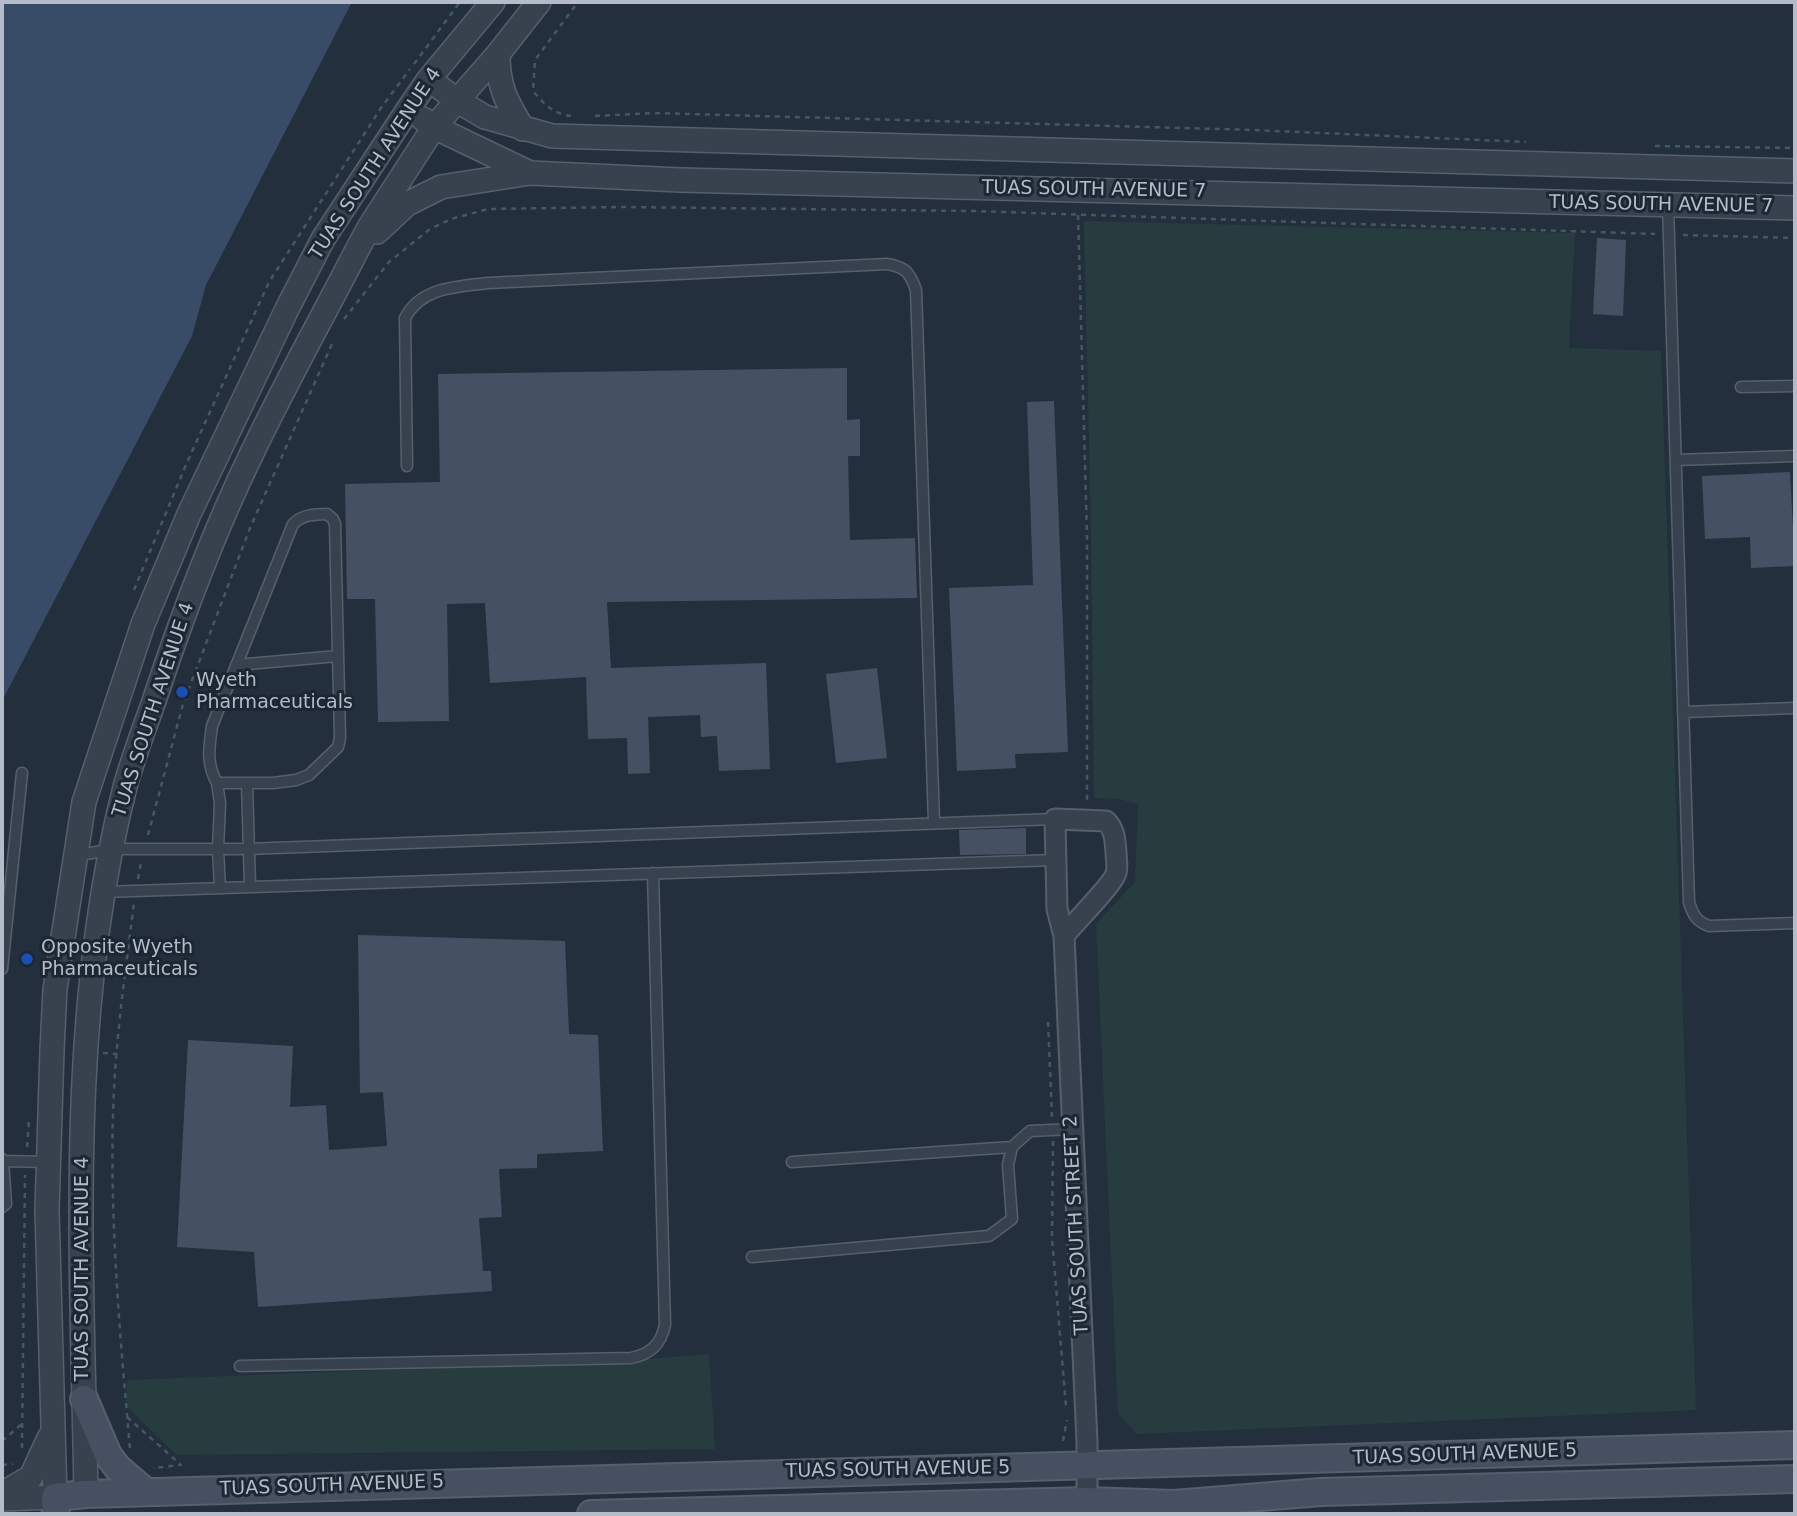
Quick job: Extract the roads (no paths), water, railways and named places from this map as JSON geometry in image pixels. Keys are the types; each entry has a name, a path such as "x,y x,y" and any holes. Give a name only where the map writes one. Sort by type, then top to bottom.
{"main road":[{"path":"84,1399 108,1455 117,1467 145,1481"},
{"name":"TUAS SOUTH AVENUE 5","path":"55,1505 86,1504 145,1481 1088,1466 1795,1445"},
{"name":"TUAS SOUTH AVENUE 5","path":"591,1514 1087,1507 1164,1509 1321,1492 1795,1479"}],"street":[{"name":"TUAS SOUTH AVENUE 4","path":"55,1505 47,1162 55,989 84,802 143,624 188,514 252,378 323,239 429,79 493,2"},
{"name":"TUAS SOUTH AVENUE 4","path":"86,1504 82,1313 89,989 111,849 125,785 176,634 219,525 253,452 357,250 435,127 539,2"},
{"path":"498,54 500,86 523,129"},
{"name":"TUAS SOUTH AVENUE 7","path":"429,79 456,100 485,117 552,136 1795,171"},
{"name":"TUAS SOUTH AVENUE 7","path":"409,108 435,127 530,173 680,180 1795,208"},
{"path":"357,250 407,204 423,195 441,187 530,173"},
{"path":"1055,819 1106,821 1115,839 1117,872 1113,882 1064,936"},
{"name":"TUAS SOUTH STREET 2","path":"1055,819 1057,909 1064,936 1073,1129 1088,1466 1087,1507"},
{"path":"2,1497 31,1477 52,1428"},
{"name":"TUAS SOUTH AVENUE 5","path":"2,1497 55,1505"}],"lane":[{"path":"1668,205 1689,902 1694,917 1699,923 1709,926 1795,923"},
{"path":"407,466 405,318 411,307 437,290 488,283 874,264 901,266 910,273 916,290 934,822"},
{"path":"1741,387 1795,386"},
{"path":"1676,460 1795,456"},
{"path":"217,783 273,783 309,775 338,747 340,738 335,524 327,514 299,517 293,524 212,726 208,759 217,783 220,803 220,888"},
{"path":"236,665 338,656"},
{"path":"1683,712 1795,708"},
{"path":"2,969 22,773"},
{"path":"247,783 250,887"},
{"path":"75,856 111,849 247,849 1055,819"},
{"path":"104,892 1055,860"},
{"path":"240,1366 631,1357 653,1349 662,1339 664,1325 653,873"},
{"path":"752,1256 989,1237 1012,1219 1008,1165 1012,1147 1030,1131 1073,1129"},
{"path":"792,1162 1012,1147"},
{"path":"2,1207 6,1204 3,1160 47,1162"}],"water":[{"path":"2,2 352,2 206,285 192,336 2,701"}],"place":[{"name":"Wyeth Pharmaceuticals","path":"182,692"},
{"name":"Opposite Wyeth Pharmaceuticals","path":"27,959"}]}
